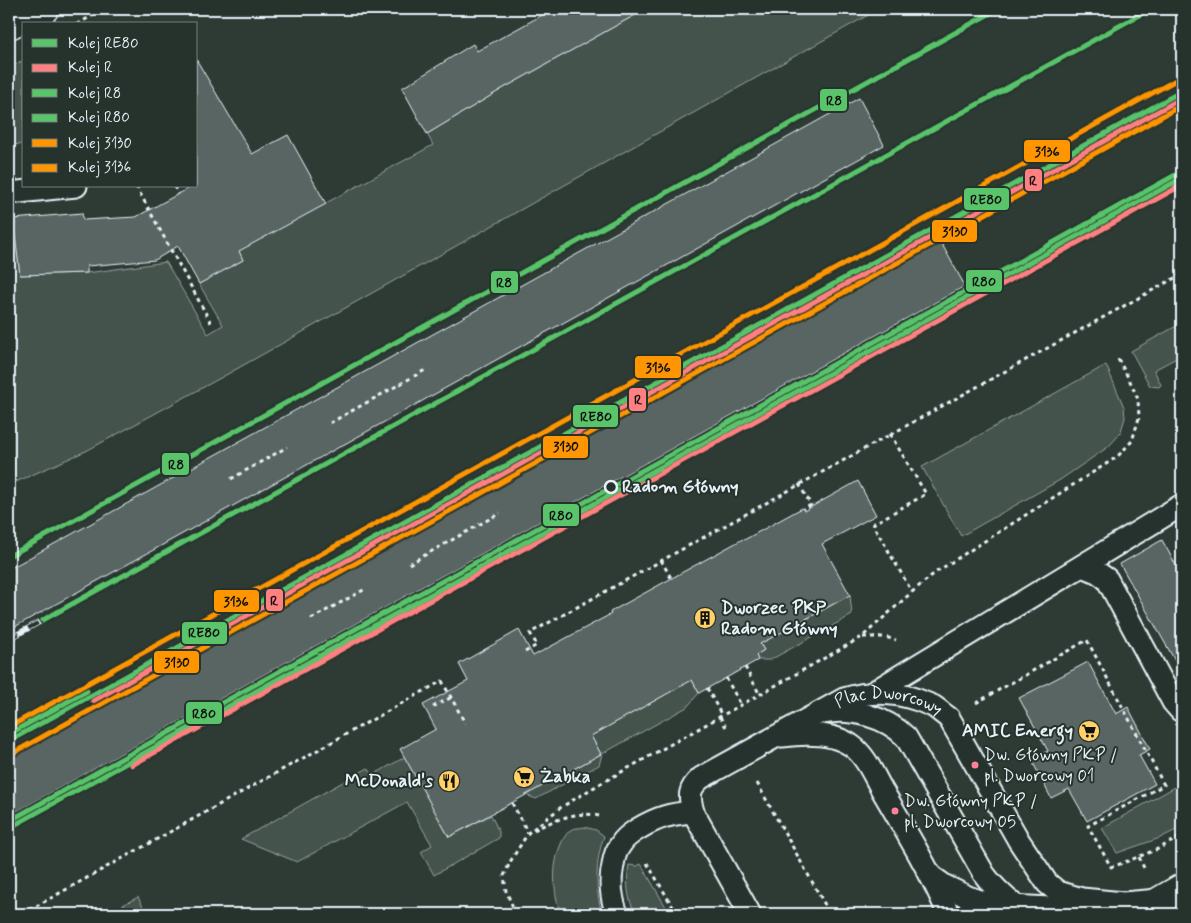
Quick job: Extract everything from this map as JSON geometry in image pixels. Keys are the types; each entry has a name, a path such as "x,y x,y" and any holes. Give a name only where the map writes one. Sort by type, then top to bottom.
{"street":[{"path":"9,25 44,9"},
{"path":"1130,909 1172,894"}],"lane":[{"path":"9,193 57,188"},
{"path":"872,693 1082,566 1181,509"},
{"path":"1082,566 1097,572 1107,579 1173,702 1182,711"},
{"name":"Plac Dworcowy","path":"750,914 693,812 690,791 695,782 701,778 844,699 872,693 890,693 914,699 932,706 949,718 1019,841 1047,883 1058,892 1130,909"},
{"name":"Plac Dworcowy","path":"819,714 834,710 858,713 874,717 899,730 906,737 994,888 1003,897 1017,906"},
{"name":"Plac Dworcowy","path":"775,737 795,734 823,735 839,739 853,746 864,758 931,876 948,914"},
{"path":"617,914 611,896 610,881 615,856 620,845 627,837 652,821 678,813 693,812"},
{"path":"966,906 975,858"},
{"name":"Plac Dworcowy","path":"931,876 945,886 966,906 1017,906"},
{"path":"1017,906 1130,909"}],"path":[{"path":"81,22 105,9"},
{"path":"137,188 211,323"},
{"path":"175,188 178,194"},
{"path":"525,652 537,645 530,633 1182,274"},
{"path":"516,914 506,891 504,876 510,862 528,833 560,808 862,637 936,572 1117,457 1132,441 1139,418 1138,399 1118,359"},
{"path":"330,423 426,369"},
{"path":"890,434 926,494 873,524 912,592"},
{"path":"231,479 287,447"},
{"path":"799,484 811,505 803,509"},
{"path":"409,564 500,513"},
{"path":"661,560 671,578"},
{"path":"311,619 367,588"},
{"path":"968,708 1087,640 1164,784 1088,826 1111,867"},
{"path":"745,667 760,695"},
{"path":"726,678 741,705"},
{"path":"22,914 442,681 465,723"},
{"path":"707,688 741,755 830,914"},
{"path":"433,708 452,697"},
{"path":"512,803 528,833"},
{"path":"528,833 561,818 583,814 604,818"},
{"path":"1139,857 1182,836"},
{"path":"643,856 677,914"}],"shaded area":[{"path":"646,9 879,9 224,376 86,451 9,485 9,224 14,224 20,275 87,273 166,262 208,334 223,325 199,284 243,260 232,238 280,228 433,145 427,134 502,89"},
{"path":"22,61 22,144 9,145 9,68"},
{"path":"1182,323 1182,355 1154,370 1161,385 1159,387 1150,386 1131,351"},
{"path":"1106,365 1124,407 1125,418 1120,434 1108,447 1060,480 961,536 922,467"},
{"path":"850,595 852,615 770,660 758,660 756,655 764,650 757,638 787,630"},
{"path":"689,675 699,693 687,707 602,754 599,765 536,799 526,795 601,754 591,736 665,695 663,690"},
{"path":"405,757 449,837 491,815 499,832 499,838 434,875 421,852 432,845 407,802 297,862 241,839 368,768 373,775"},
{"path":"1182,783 1182,827 1160,838 1117,853 1102,828"},
{"path":"584,827 596,830 604,836 597,875 602,914 560,914 554,879 558,853 568,832 572,829"},
{"path":"641,864 670,914 636,914 629,896 628,871 629,865 637,866"},
{"path":"138,897 147,914 106,914"}],"building":[{"path":"553,9 646,9 502,89 427,134 402,88 473,44 477,51"},
{"path":"198,62 252,154 288,135 326,204 239,251 243,260 199,284 178,246 155,260 87,266 87,273 20,275 13,219 82,213 83,220 136,217 189,188 198,188"},
{"path":"859,98 884,145 9,630 9,569"},
{"path":"939,239 965,286 9,816 9,754"},
{"path":"858,481 876,515 822,544 850,595 760,644 764,650 756,655 758,660 699,693 692,680 591,736 601,754 449,837 400,749 436,729 423,705 468,681 459,664 519,630 533,656 743,539 802,508 804,511"},
{"path":"1162,540 1182,576 1182,673 1120,564"},
{"name":"AMIC Energy","path":"1088,662 1116,714 1128,707 1150,749 1139,755 1155,784 1087,821 1069,789 1051,798 1031,759 1048,751 1019,698"}],"railway":[{"path":"9,639 43,620"}],"rail line":[{"name":"R8","path":"11,555 998,9"},
{"name":"R8","path":"43,620 1150,9"},
{"name":"3136","path":"9,727 1176,80"},
{"name":"RE80","path":"9,741 1182,91"},
{"name":"R","path":"93,701 1182,98"},
{"name":"3130","path":"15,752 1182,105"},
{"name":"R80","path":"9,821 1179,173"},
{"name":"RE80","path":"9,828 1182,178"},
{"name":"R","path":"132,765 1182,185"},
{"name":"R80","path":"9,734 87,691"}],"place":[{"name":"Radom Główny","path":"611,487"},
{"name":"Dworzec PKP Radom Główny","path":"705,618"},
{"name":"AMIC Energy","path":"1089,731"},
{"name":"Dw. Główny PKP / pl. Dworcowy 01","path":"975,765"},
{"name":"Żabka","path":"524,777"},
{"name":"McDonald's","path":"449,781"},
{"name":"Dw. Główny PKP / pl. Dworcowy 05","path":"895,811"}]}
